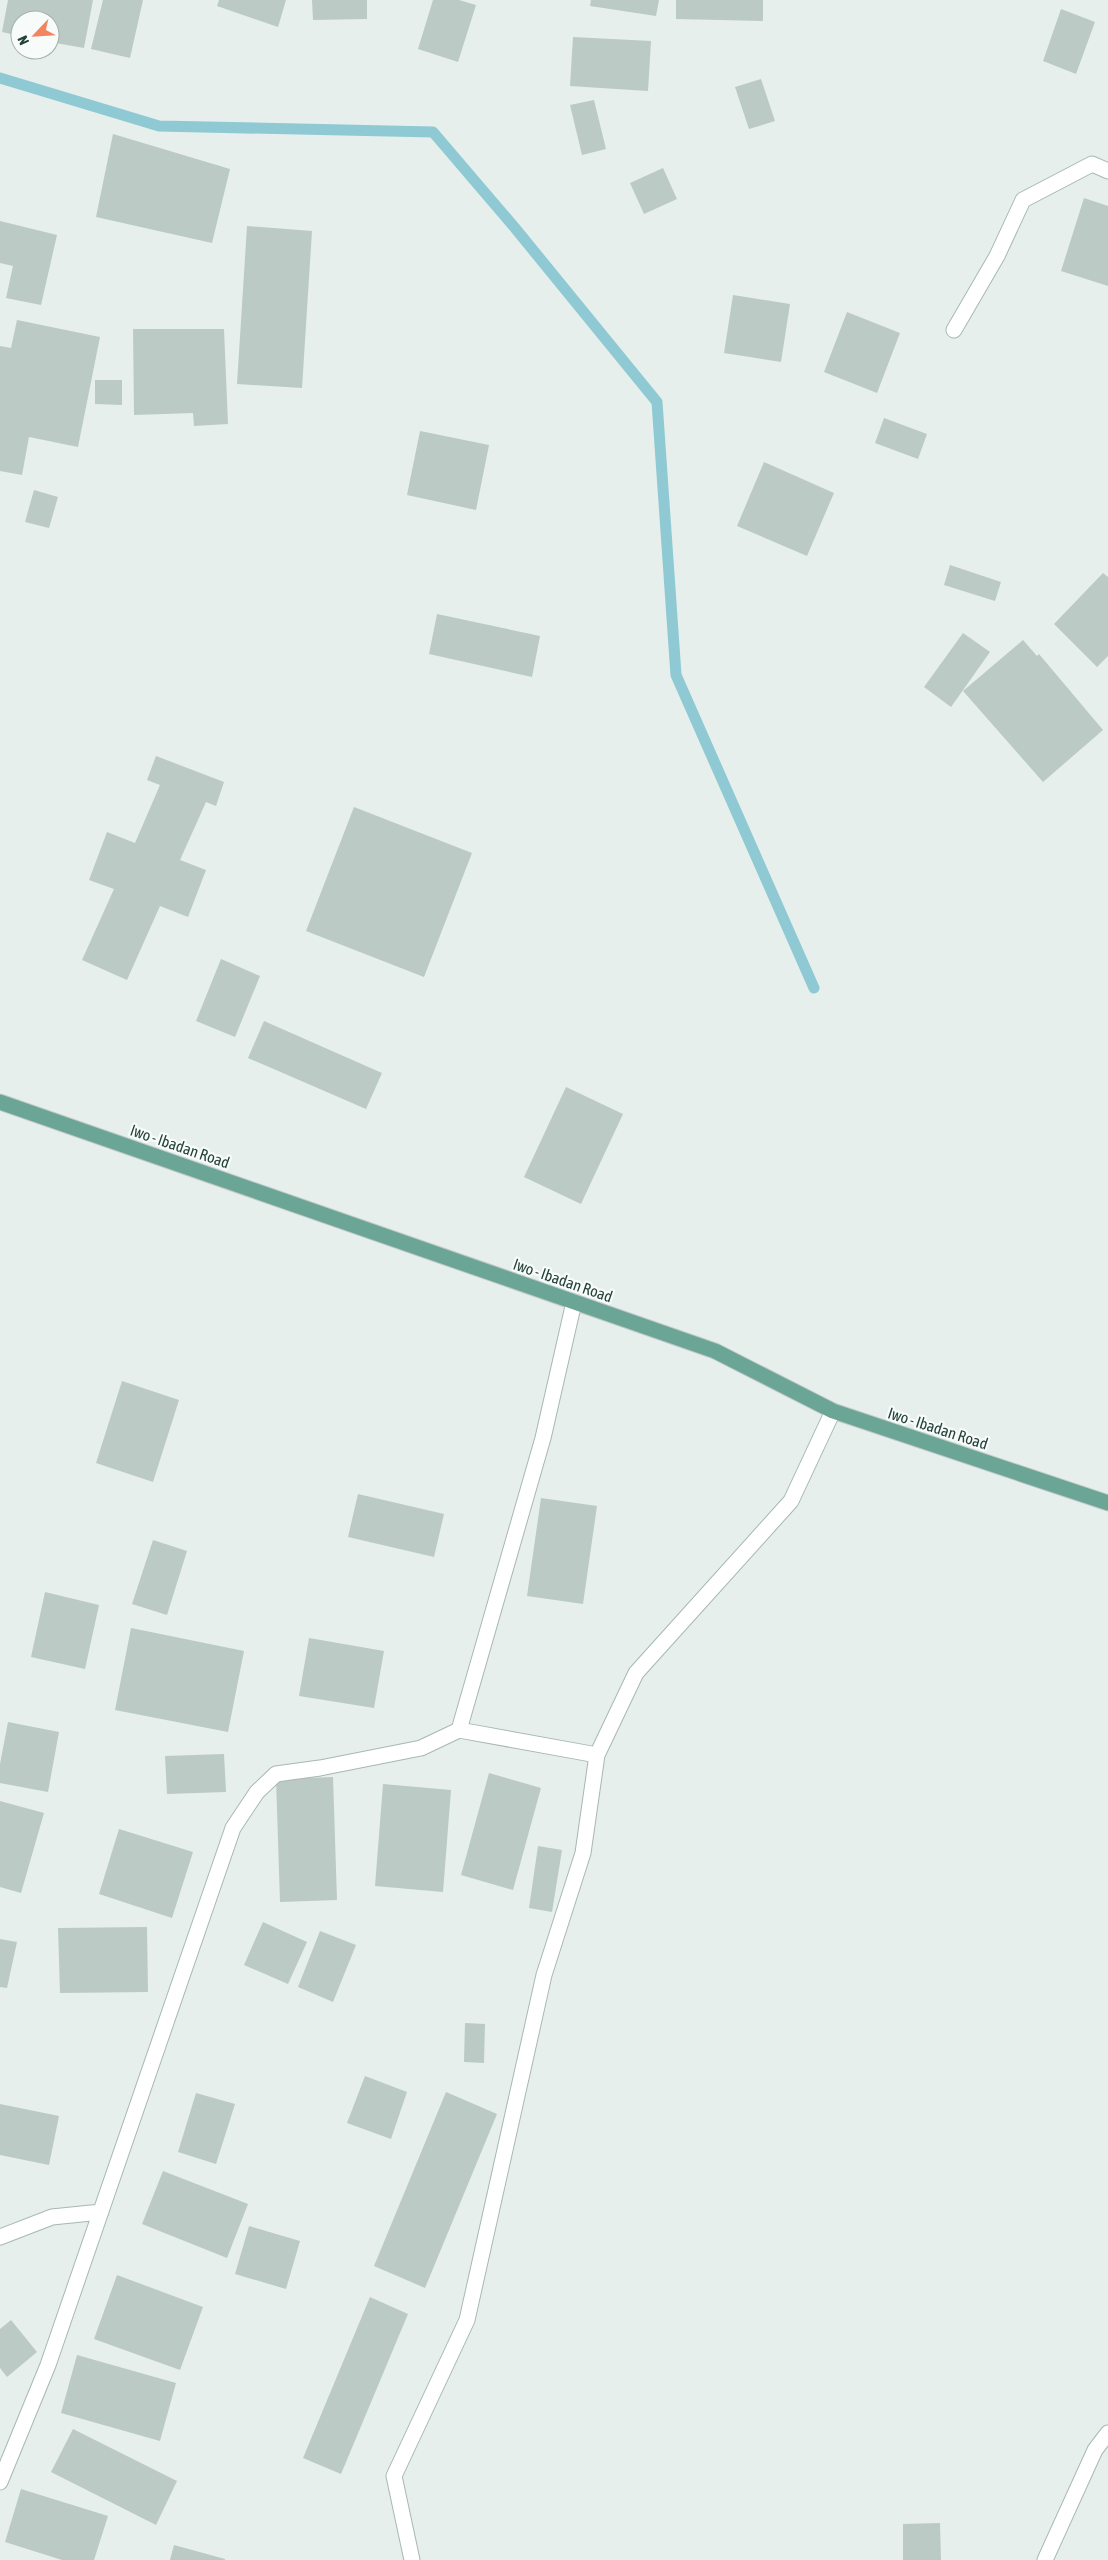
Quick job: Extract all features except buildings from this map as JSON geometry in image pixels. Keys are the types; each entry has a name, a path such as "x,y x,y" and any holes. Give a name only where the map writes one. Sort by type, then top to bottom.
{"main road":[{"name":"Iwo - Ibadan Road","path":"0,1102 715,1352 833,1411 1108,1503"}],"street":[{"path":"954,330 996,256 1023,200 1092,164 1108,171"},
{"path":"459,1730 543,1438 574,1302"},
{"path":"412,2560 394,2476 467,2320 544,1975 583,1853 597,1755 636,1673 791,1501 833,1411"},
{"path":"0,2482 48,2365 233,1828 257,1792 276,1774 320,1768 421,1748 459,1730 597,1755"},
{"path":"0,2238 52,2217 101,2212"},
{"path":"1045,2560 1095,2450 1108,2433"}],"waterway":[{"path":"0,78 159,126 433,132 515,228 657,402 676,675 814,988"}]}
